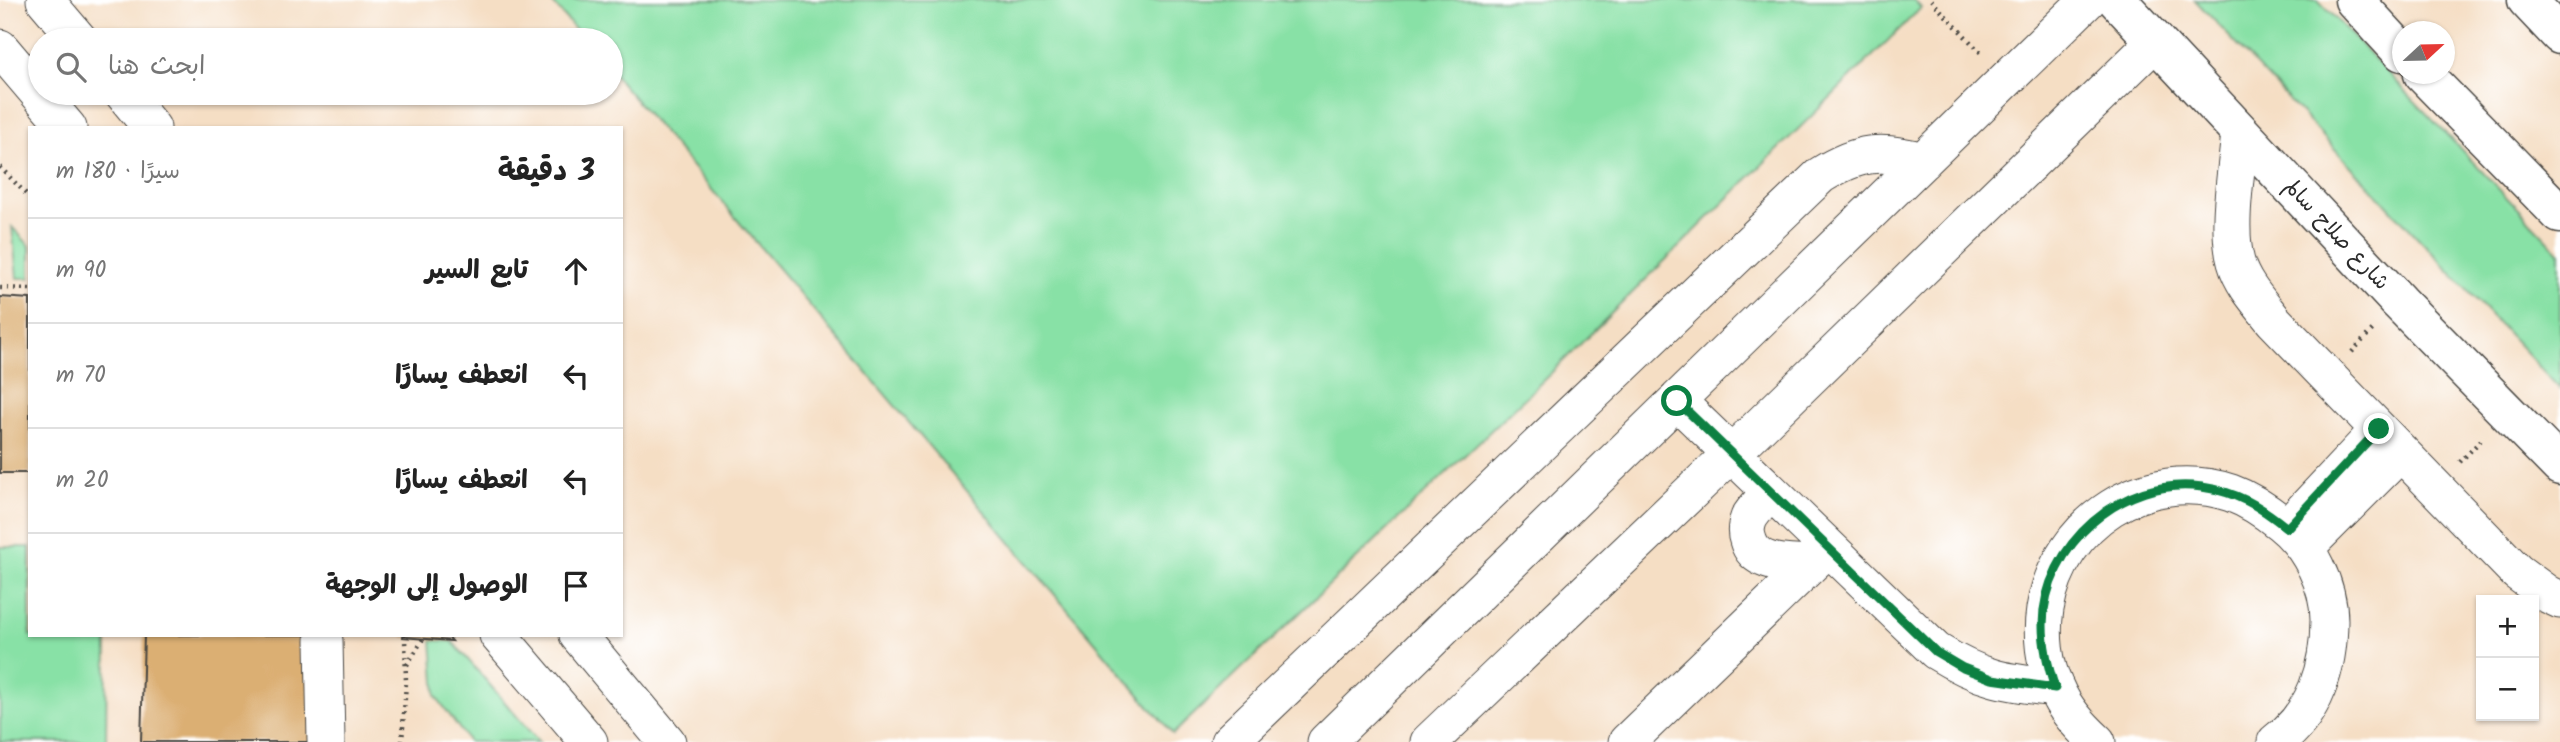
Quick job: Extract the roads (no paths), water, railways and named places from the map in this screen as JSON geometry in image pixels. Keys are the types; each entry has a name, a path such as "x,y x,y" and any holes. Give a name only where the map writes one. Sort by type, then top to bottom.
{"main road":[{"name":"شارع صلاح سالم","path":"2117,0 2399,302 2560,466"},
{"path":"2354,0 2392,40"},
{"path":"2527,0 2560,36"},
{"path":"2433,84 2560,214"}],"street":[{"path":"45,0 69,28"},
{"path":"1343,735 1677,401 2088,0"},
{"path":"1429,742 1731,454 2156,41"},
{"path":"0,48 28,81"},
{"path":"48,105 66,126"},
{"path":"133,105 150,126"},
{"path":"2240,132 2232,236 2236,264 2250,291 2274,321 2517,572 2560,600"},
{"path":"1229,742 1821,175 1843,162 1869,155 1895,153 1923,161"},
{"path":"1677,401 1770,492 1819,556 1936,652 1963,668 1992,679 2055,688"},
{"path":"2296,538 2390,441"},
{"path":"2097,742 2073,718 2055,688 2045,657 2043,623 2048,590 2067,551 2080,533 2105,511 2134,496 2166,487 2199,486 2231,493 2262,507 2296,538 2320,578 2329,611 2329,645 2322,678 2307,709 2276,742"},
{"path":"1770,492 1750,517 1745,532 1749,547 1760,558 1776,562 1819,556"},
{"path":"1627,742 1819,556"},
{"path":"500,637 589,742"},
{"path":"580,637 667,742"},
{"path":"324,640 326,742"}]}
